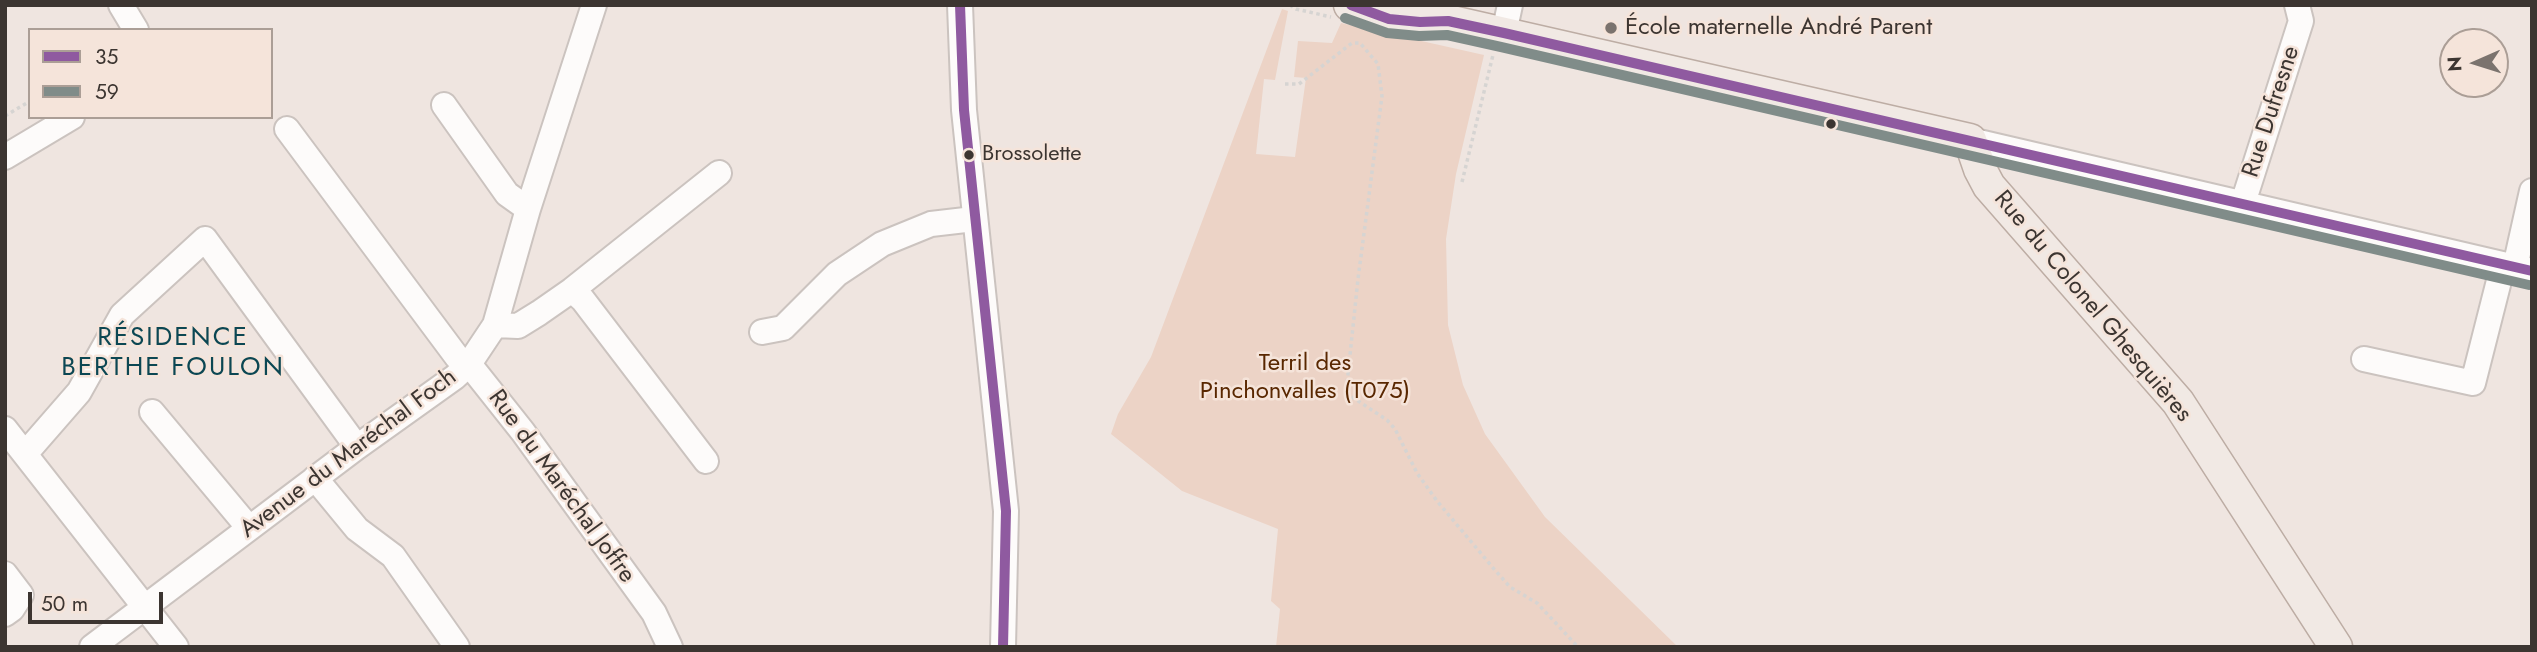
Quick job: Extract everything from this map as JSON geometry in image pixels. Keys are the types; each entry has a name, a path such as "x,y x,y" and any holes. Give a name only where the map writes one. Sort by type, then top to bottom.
{"main road":[{"path":"1349,5 1389,19 1504,23 1970,140"},
{"path":"1415,5 1448,21"},
{"name":"Rue du Colonel Ghesquières","path":"1970,140 1989,186 2178,402 2336,647"}],"street":[{"path":"121,5 135,28"},
{"name":"Avenue du Maréchal Foch","path":"92,647 469,364 495,325 528,209 594,5"},
{"path":"960,5 964,110 1006,511 1003,647"},
{"name":"Rue Dufresne","path":"2243,203 2299,13"},
{"path":"444,105 507,194 528,209"},
{"path":"5,157 69,119"},
{"name":"Rue du Maréchal Joffre","path":"287,129 457,357 469,364 523,432 654,613 670,647"},
{"path":"1970,140 2516,268"},
{"path":"495,325 518,326 572,290 719,173"},
{"path":"2364,359 2473,383 2516,268 2532,191"},
{"path":"762,332 783,328 837,274 883,244 930,225 974,219"},
{"path":"25,454 79,392 122,314 205,239 357,447"},
{"path":"572,290 583,300 706,461"},
{"path":"152,412 249,528"},
{"path":"5,429 176,647"},
{"path":"315,478 357,530 393,556 457,647"},
{"path":"5,574 21,595 12,609 5,614"}],"path":[{"path":"1462,182 1504,23"},
{"path":"1285,83 1299,84 1352,43 1360,43 1378,64 1382,96 1346,393 1387,420 1395,429 1417,473 1445,510 1510,587 1537,603 1578,647"},
{"path":"5,116 28,102"}],"green space":[{"name":"Terril des Pinchonvalles (T075)","path":"1282,9 1288,11 1275,80 1264,79 1256,154 1295,157 1306,78 1294,77 1298,41 1332,43 1341,23 1484,55 1456,174 1446,239 1448,325 1463,385 1485,434 1545,517 1678,647 1276,647 1280,609 1271,601 1278,529 1182,491 1111,434 1118,414 1151,357"}],"transit line":[{"name":"35","path":"960,5 964,110 1006,511 1003,647"},
{"name":"35","path":"1351,5 1389,19 1448,21 1504,33 2532,271"},
{"name":"59","path":"1345,18 1387,33 1447,35 1501,47 2529,285"}],"place":[{"name":"École maternelle André Parent","path":"1611,28"},
{"name":"Brossolette","path":"969,155"}],"district":[{"name":"RÉSIDENCE BERTHE FOULON","path":"173,354"}]}
